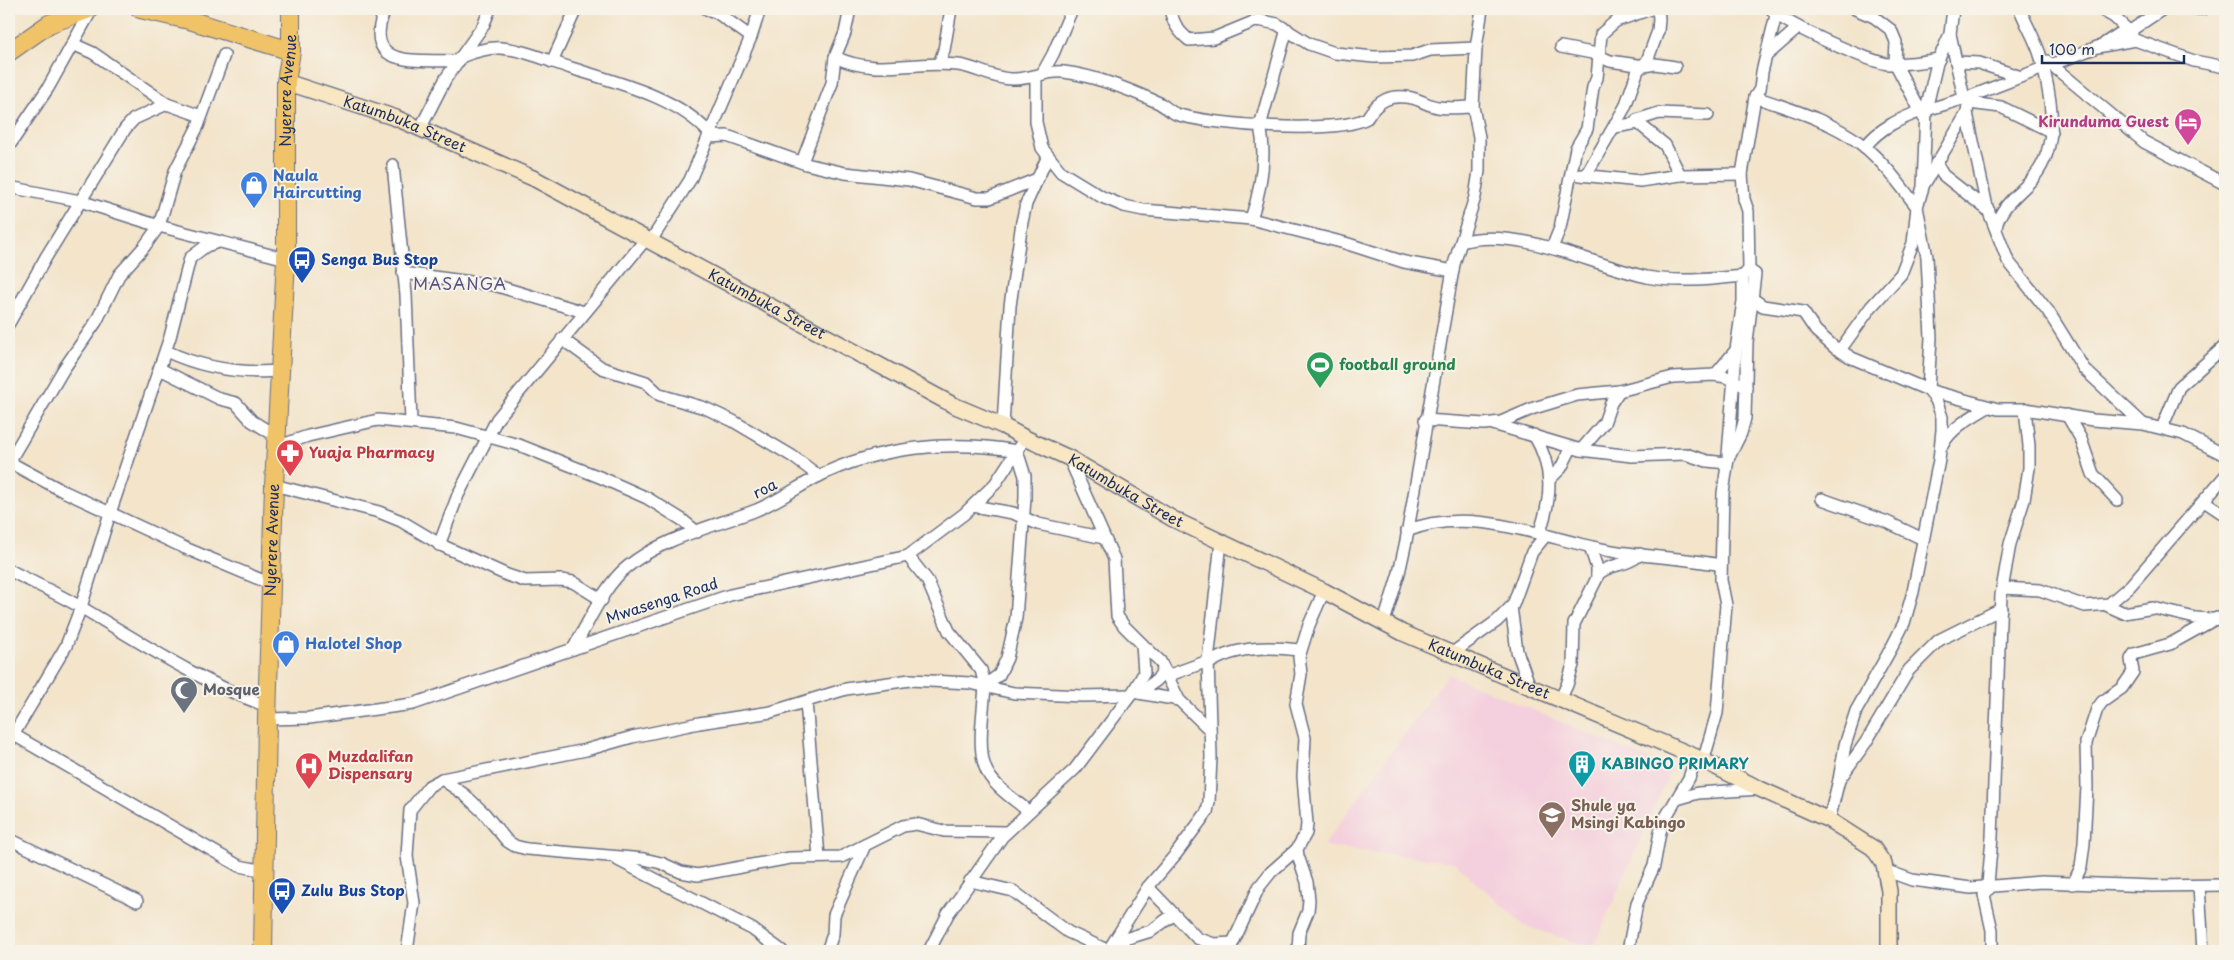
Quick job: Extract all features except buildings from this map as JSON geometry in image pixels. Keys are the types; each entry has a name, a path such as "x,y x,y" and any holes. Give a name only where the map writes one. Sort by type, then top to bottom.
{"main road":[{"path":"9,52 49,24 91,9"},
{"path":"140,9 189,20 291,51"},
{"name":"Nyerere Avenue","path":"263,951 267,713 274,485 286,258 286,82 291,51 291,9"},
{"name":"Katumbuka Street","path":"286,82 396,118 535,179 953,405 1003,426 1021,445 1069,458 1173,519 1324,591 1403,633 1700,760 1829,820 1873,848 1887,871 1889,951"}],"street":[{"path":"9,146 48,88 91,9"},
{"path":"385,9 378,33 380,44 391,56 401,60 460,59 499,48 606,79 675,107 702,125 708,135"},
{"path":"420,129 433,100 483,26 490,9"},
{"path":"552,62 576,9"},
{"path":"706,9 716,12 751,37"},
{"path":"439,544 458,495 502,412 584,312 648,241 690,180 751,37 760,9"},
{"path":"802,162 832,83 835,57 845,33 850,9"},
{"path":"939,64 944,50 951,9"},
{"path":"1072,9 1053,54 1039,75 1038,135 1048,156 1061,172 1102,197 1124,206 1169,213 1251,219 1345,243 1404,262 1453,270"},
{"path":"1170,9 1172,20 1180,33 1189,40 1214,38 1258,20 1267,20 1287,29 1309,44 1335,53 1374,57 1412,56 1430,50 1476,48"},
{"path":"1384,622 1399,573 1453,270 1475,197 1479,171 1479,137 1473,107 1476,48 1482,9"},
{"path":"1552,248 1560,228 1578,140 1587,129 1599,57 1600,39 1604,31 1616,21 1651,9"},
{"path":"1586,175 1615,126 1638,70 1644,66 1653,47 1658,14 1665,9"},
{"path":"1855,9 1874,17 1891,30 1896,42 1895,62 1924,113"},
{"path":"1923,187 1924,113 1939,60 1950,34 1953,9"},
{"path":"1996,228 1997,219 2001,212 2041,168 2052,132 2050,96 2045,63 2020,9"},
{"path":"2100,9 2133,35 2194,61 2225,67"},
{"path":"1865,147 1883,130 1902,118 1967,103 2045,63 2133,35 2163,9"},
{"path":"2198,9 2203,9"},
{"path":"1628,951 1638,903 1654,866 1660,832 1700,760 1718,713 1726,605 1721,565 1723,493 1736,350 1746,273 1748,211 1744,199 1742,174 1755,98 1760,89 1774,12 1798,28 1872,60 1889,64 1895,62 1914,63 1939,60 1979,63 2018,76"},
{"path":"1767,55 1798,28"},
{"path":"1251,219 1258,199 1263,168 1263,138 1260,126 1287,29"},
{"path":"1950,34 1955,61 1967,103 1989,211 2008,261 2048,311 2084,369 2142,424"},
{"path":"73,44 93,54 167,104 201,116"},
{"path":"1561,47 1592,53 1610,61 1644,66 1655,64 1675,67"},
{"path":"224,55 201,116 175,171 159,226 144,247 119,275 96,322 63,370 9,462 61,490 185,548 271,584"},
{"path":"835,57 859,66 895,68 939,64 960,65 1001,79 1022,79 1063,72 1096,78 1159,103 1174,113 1190,118 1260,126 1353,123 1366,118 1372,108 1381,100 1396,98 1412,98 1439,107 1473,107"},
{"path":"2045,63 2144,142 2225,184"},
{"path":"1629,95 1638,122 1665,145 1680,175"},
{"path":"1755,98 1839,129 1865,147 1888,170 1917,207 1927,257 1931,338 1928,390 1936,400 1942,417 1939,452 1913,592 1904,623 1889,655 1856,711 1845,745 1829,820"},
{"path":"1967,103 2001,107 2052,132"},
{"path":"1840,350 1871,307 1901,274 1913,244 1917,207 1923,187 1967,103"},
{"path":"9,323 124,129 134,119 167,104"},
{"path":"1615,126 1638,122 1659,113 1708,115"},
{"path":"708,135 734,138 802,162 845,173 909,180 977,198 998,196 1037,180"},
{"path":"1003,426 1010,306 1026,204 1048,156"},
{"path":"1936,163 1943,175 1989,211"},
{"path":"393,165 403,273 411,422"},
{"path":"1570,176 1586,175 1640,180 1680,175 1742,174"},
{"path":"9,187 80,201 159,226 286,258"},
{"path":"1461,242 1475,238 1486,238 1552,248 1649,278 1692,280 1746,273 1754,274 1753,299 1747,342 1745,418 1727,461"},
{"path":"218,242 206,246 190,258 166,351 110,513 81,608 66,646 10,736 239,866 265,871"},
{"path":"403,273 494,285 584,312"},
{"path":"1753,299 1763,306 1803,312 1816,331 1852,358 1928,390 1988,407 2024,409 2162,428 2183,434 2225,455"},
{"path":"562,339 602,368 646,382 660,395 704,408 733,421 792,456 819,476"},
{"path":"2162,428 2179,387 2225,346"},
{"path":"1715,375 1736,350"},
{"path":"166,351 198,365 257,373 280,371"},
{"path":"160,369 220,399 236,403 252,421 276,441 308,436 378,420 456,428 488,436 557,459 647,498 681,519 696,532"},
{"path":"1491,423 1577,396 1619,391 1627,387 1673,377 1715,375 1746,387"},
{"path":"1549,480 1576,449 1604,423 1619,391"},
{"path":"1939,452 1946,438 1988,407"},
{"path":"1991,886 1988,884 1992,837 2002,588 2010,544 2024,500 2029,468 2029,446 2024,409"},
{"path":"2067,415 2081,439 2093,474 2118,500"},
{"path":"1425,420 1491,423 1576,449 1632,456 1685,454 1706,461 1727,461"},
{"path":"1451,654 1497,621 1512,607 1518,596 1532,552 1542,534 1549,480 1547,460 1534,435"},
{"path":"985,685 999,675 1008,658 1016,618 1024,518 1025,476 1021,445"},
{"name":"roa","path":"573,648 608,587 626,567 654,550 758,509 819,476 859,461 906,449 941,446 1021,445"},
{"name":"Mwasenga Road","path":"267,713 319,717 413,704 730,594 908,556 973,506 996,484 1021,445"},
{"path":"1069,458 1114,559 1117,616 1124,626 1160,661 1179,700 1210,730"},
{"path":"2002,588 2040,590 2085,606 2106,605 2114,602 2225,476"},
{"path":"274,485 379,512 401,521 439,544 507,575 525,581 561,580 573,582 602,600"},
{"path":"1822,499 1887,522 1923,539"},
{"path":"2204,501 2225,515"},
{"path":"973,506 1013,512 1038,524 1104,538"},
{"path":"1407,531 1421,525 1458,523 1504,525 1590,547 1721,565"},
{"path":"1111,948 1148,887 1176,854 1207,812 1210,802 1208,663 1221,542"},
{"path":"1560,700 1568,685 1573,665 1574,624 1591,592 1597,575 1590,547"},
{"path":"1597,575 1607,568 1626,564 1640,554"},
{"path":"908,556 927,580 949,631 981,670 985,685 982,755 985,768 994,781 1028,811"},
{"path":"9,570 81,608 173,662 238,695 267,713"},
{"path":"1148,887 1173,915 1204,941 1231,947 1259,887 1271,872 1298,849 1306,833 1307,824 1303,777 1305,738 1296,704 1301,681 1299,650 1324,591"},
{"path":"2106,605 2124,613 2153,608 2189,617 2221,619"},
{"path":"1512,607 1517,651 1530,687"},
{"path":"1839,780 1866,742 1909,670 1920,656 1939,640 2001,610"},
{"path":"2073,884 2081,867 2084,843 2088,787 2086,743 2097,709 2127,681 2133,672 2132,658 2134,654 2170,644 2221,619"},
{"path":"929,951 948,914 1006,832 1075,769 1134,693 1144,673 1142,644"},
{"path":"1134,693 1157,680 1166,672 1208,663 1228,653 1260,648 1299,650"},
{"path":"407,951 414,903 407,856 410,810 425,790 442,779 586,750 632,737 699,723 772,712 846,689 910,680 945,680 985,685 1014,693 1082,696 1134,693 1179,700"},
{"path":"806,702 819,857"},
{"path":"442,779 465,795 515,846 614,858 644,859 661,863 681,872 698,875 790,858 841,857 903,826 916,824 944,831 1006,832"},
{"path":"1677,799 1698,793 1760,789"},
{"path":"9,840 138,901"},
{"path":"828,951 834,914 865,845"},
{"path":"1298,849 1300,865 1308,882 1309,900 1308,910 1299,933 1298,951"},
{"path":"614,858 749,928 782,951"},
{"path":"1887,871 1912,880 1971,888 2041,882 2225,885"},
{"path":"970,881 1012,890 1068,932 1111,948 1151,931 1173,915"},
{"path":"1991,886 1984,892 1984,898 1992,930 1992,951"},
{"path":"2199,886 2203,951"}],"shaded area":[{"path":"1448,674 1671,769 1593,948 1525,926 1454,862 1323,846"}],"place":[{"name":"Kirunduma Guest","path":"2188,146"},
{"name":"Naula Haircutting","path":"254,209"},
{"name":"Senga Bus Stop","path":"302,284"},
{"name":"football ground","path":"1320,389"},
{"name":"Yuaja Pharmacy","path":"290,477"},
{"name":"Halotel Shop","path":"286,668"},
{"name":"Mosque","path":"184,714"},
{"name":"KABINGO PRIMARY","path":"1582,788"},
{"name":"Muzdalifan Dispensary","path":"309,790"},
{"name":"Shule ya Msingi Kabingo","path":"1552,839"},
{"name":"Zulu Bus Stop","path":"282,915"}],"district":[{"name":"MASANGA","path":"460,284"}]}
